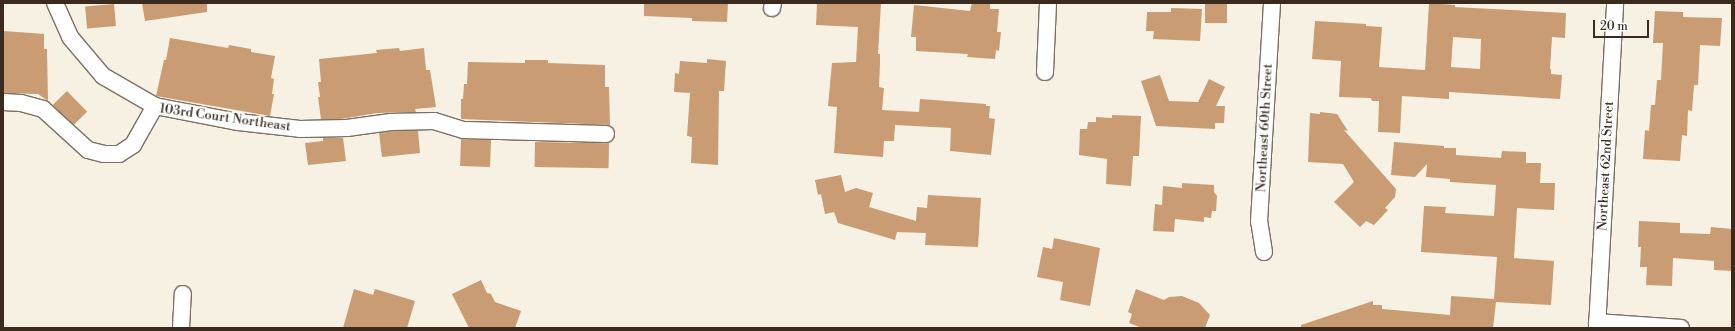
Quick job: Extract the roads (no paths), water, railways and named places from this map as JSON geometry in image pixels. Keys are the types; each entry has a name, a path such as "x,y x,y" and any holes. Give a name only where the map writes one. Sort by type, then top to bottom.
{"street":[{"path":"55,3 70,37 103,76 155,106"},
{"path":"1045,72 1048,3"},
{"name":"Northeast 60th Street","path":"1264,252 1259,222 1272,3"},
{"name":"Northeast 62nd Street","path":"1597,325 1615,3"},
{"name":"103rd Court Northeast","path":"3,102 21,104 42,109 88,150 104,154 119,154 133,145 155,106 238,122 300,129 347,128 391,122 434,121 464,130 606,134"},
{"path":"181,328 183,294"},
{"path":"1597,325 1681,328"}]}
